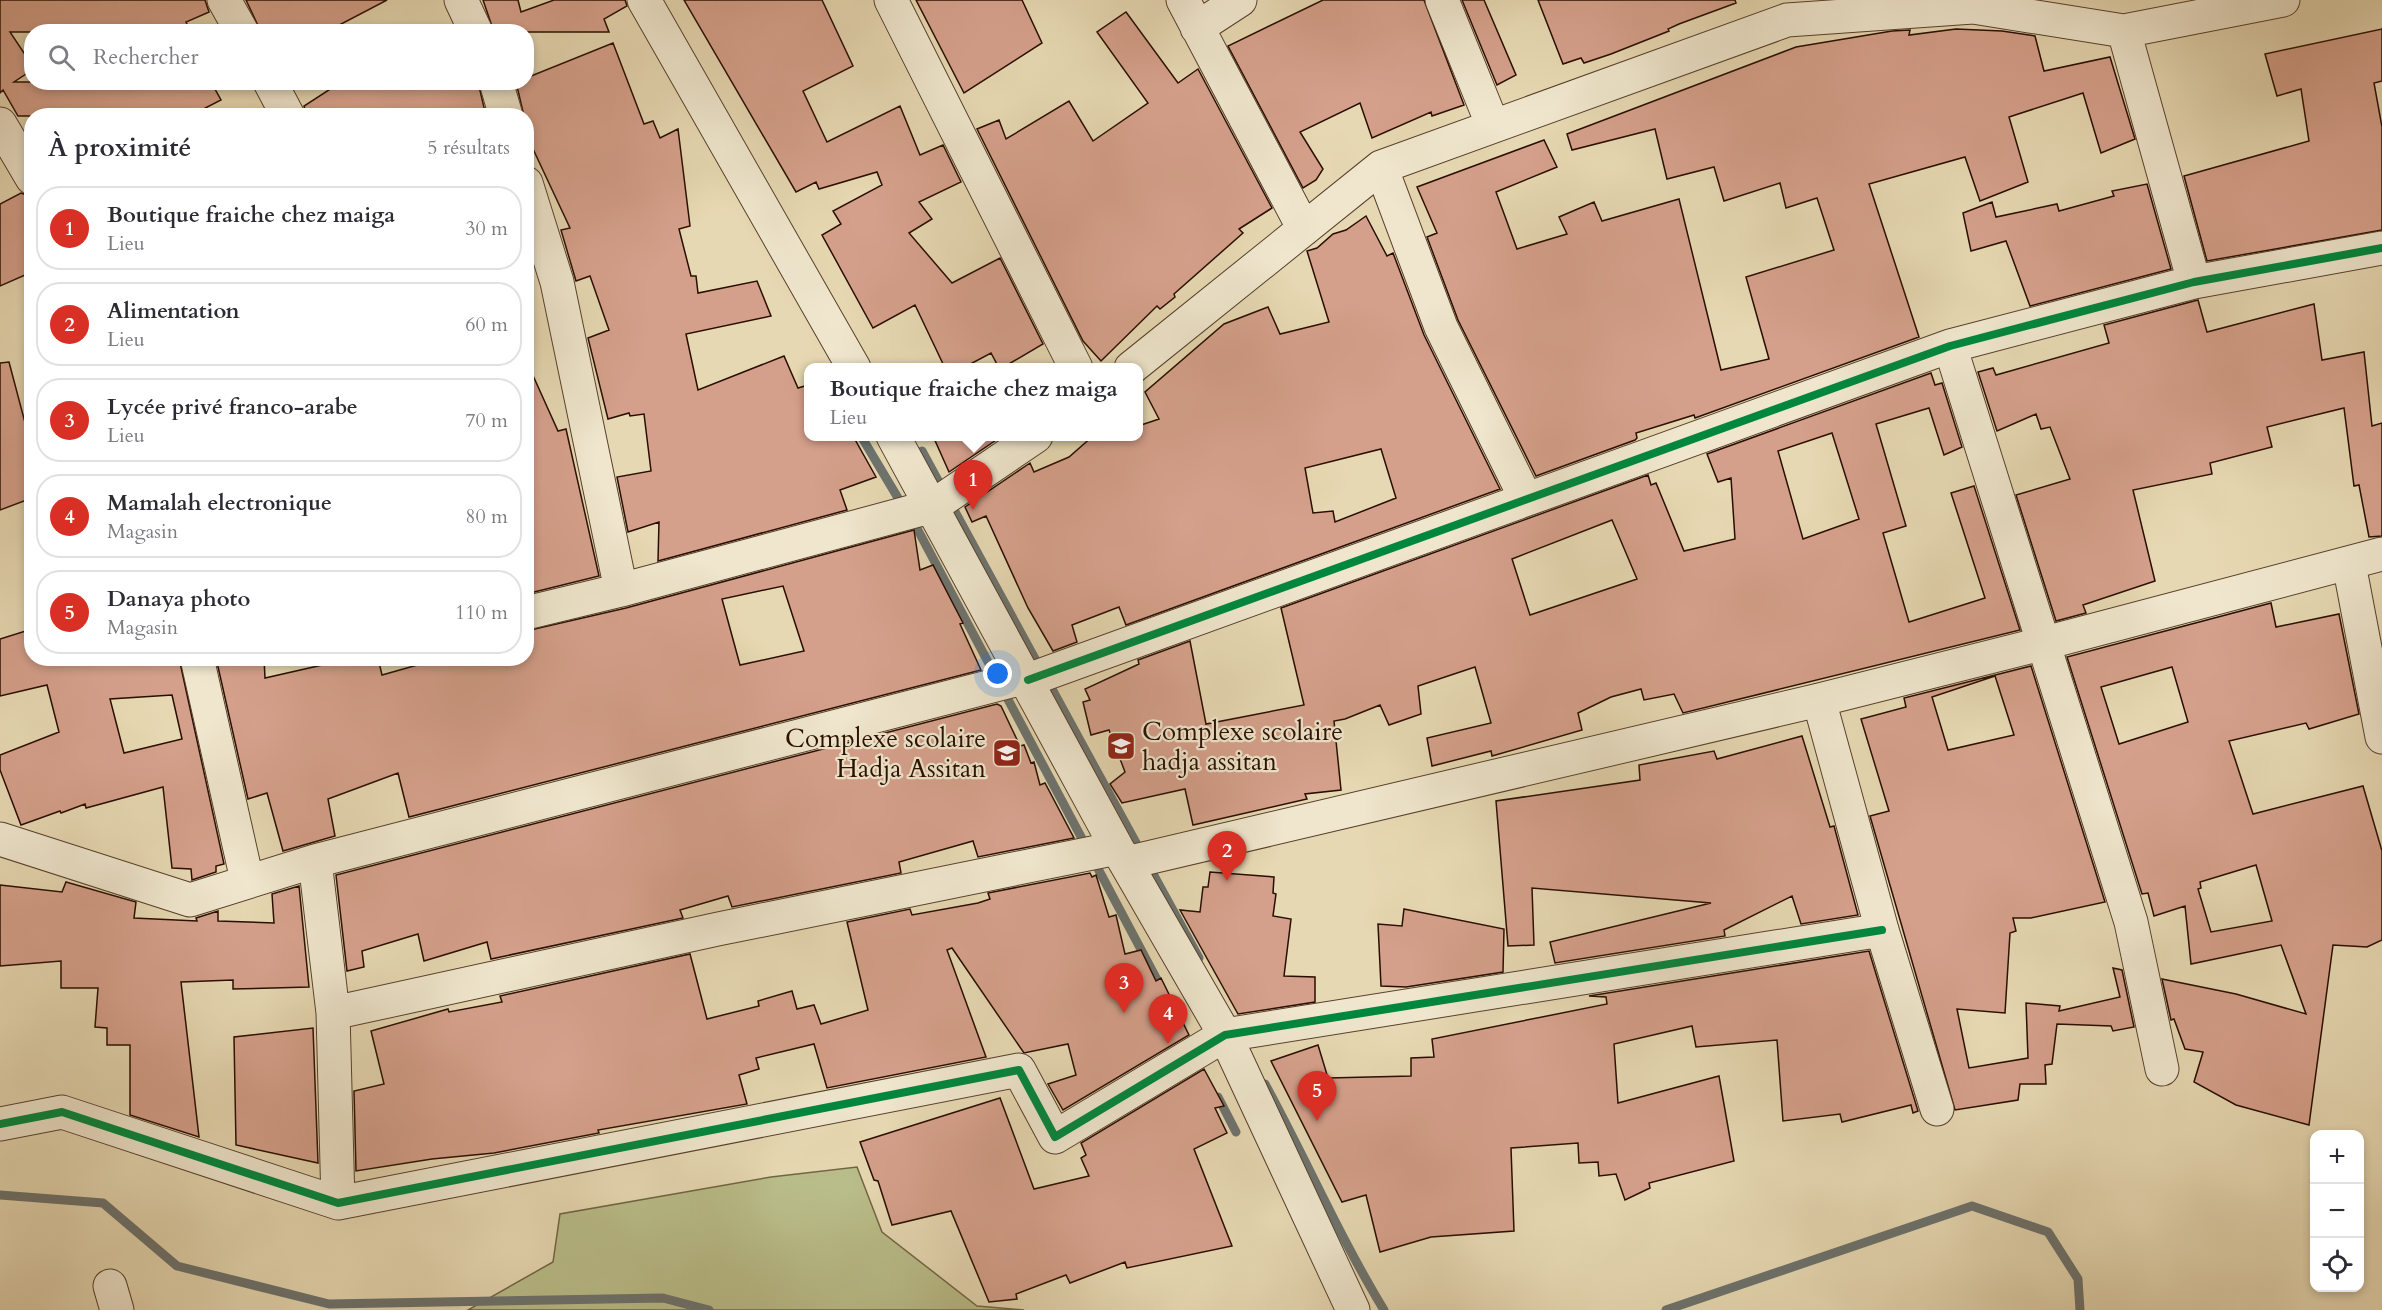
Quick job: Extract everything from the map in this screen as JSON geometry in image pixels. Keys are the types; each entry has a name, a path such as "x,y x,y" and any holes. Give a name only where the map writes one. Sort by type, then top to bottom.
{"street":[{"path":"224,0 238,24"},
{"path":"461,0 472,24"},
{"path":"644,0 851,363"},
{"path":"891,0 1073,363"},
{"path":"1240,0 1190,14 1304,229"},
{"path":"1442,0 1493,126"},
{"path":"1137,363 1381,167 1493,126 1781,10 1974,4 2124,31 2283,0"},
{"path":"2124,31 2194,282"},
{"path":"274,90 284,108"},
{"path":"498,90 504,108"},
{"path":"0,124 24,164"},
{"path":"1381,167 1441,327 1526,499"},
{"path":"534,209 557,282 621,590"},
{"path":"0,839 190,900 247,880 315,861 1025,679 1950,346 2194,282 2382,248"},
{"path":"1950,346 2131,922 2162,1069"},
{"path":"896,441 1121,855 1225,1035 1353,1310"},
{"path":"534,610 621,590 933,506 1029,441"},
{"path":"333,1013 718,929 1121,855 1819,700 2045,644 2382,554"},
{"path":"2349,564 2382,737"},
{"path":"199,666 247,880"},
{"path":"1819,700 1882,930 1937,1109"},
{"path":"315,861 333,1013 338,1203"},
{"path":"0,1124 62,1112 338,1203 1019,1070 1055,1137 1225,1035 1882,930"}],"green space":[{"path":"857,1167 882,1232 977,1306 1024,1310 468,1310 553,1262 560,1214 771,1177"}],"building":[{"path":"0,0 205,0 209,12 186,22 187,24 24,24 24,32 10,32 24,53 24,75 14,82 24,82 24,90 215,90 221,100 206,108 24,108 24,116 18,116 3,90 0,93"},
{"path":"246,0 387,0 341,24 257,24"},
{"path":"483,0 518,0 521,12 554,0 625,0 627,6 604,19 609,32 534,32 534,24 491,24"},
{"path":"684,0 822,0 853,66 803,91 827,142 900,106 920,155 943,145 961,182 919,202 932,219 909,233 952,283 1000,258 1043,344 1011,363 996,363 991,353 972,363 943,363 915,305 873,328 822,235 841,224 833,211 882,185 877,172 819,189 816,182 796,192"},
{"path":"916,0 1022,0 1042,43 964,93"},
{"path":"1323,0 1424,0 1464,105 1432,116 1431,112 1372,138 1360,103 1300,132 1323,169 1316,180 1303,188 1228,46"},
{"path":"1462,0 1484,0 1516,75 1497,85"},
{"path":"1538,0 1735,0 1736,3 1679,24 1668,29 1669,31 1611,54 1584,63 1581,58 1563,64"},
{"path":"1126,12 1178,83 1198,69 1272,208 1239,229 1243,233 1174,294 1175,297 1160,309 1157,306 1101,361 1083,341 977,129 999,120 1006,139 1069,101 1093,141 1148,103 1097,32"},
{"path":"1956,29 2002,31 2035,36 2044,71 2110,57 2135,139 2101,153 2083,93 2009,117 2028,182 1980,201 1965,157 1869,184 1919,337 1695,418 1694,415 1636,433 1635,440 1536,476 1458,320 1427,237 1437,233 1417,187 1544,140 1557,167 1496,192 1517,249 1567,234 1559,217 1594,202 1602,221 1679,199 1721,370 1769,359 1746,277 1834,250 1817,198 1786,208 1780,183 1724,201 1714,167 1667,179 1655,129 1572,150 1567,134 1796,47 1892,31 1910,30 1909,35"},
{"path":"2382,29 2382,81 2374,83 2382,127 2382,230 2207,261 2184,176 2309,141 2301,89 2277,96 2265,54"},
{"path":"613,43 644,124 653,121 660,138 678,129 690,226 679,229 691,276 696,276 698,293 757,281 771,316 686,334 698,390 784,356 798,388 804,386 804,441 856,441 876,477 840,490 847,510 658,561 659,522 628,532 617,477 651,471 644,414 630,416 629,413 608,419 588,338 609,330 590,276 576,281 561,230 570,228 534,151 534,108 522,108 518,90 534,90 534,75"},
{"path":"329,90 480,90 484,108 305,108 304,106"},
{"path":"2147,184 2171,269 2030,306 2006,241 1971,251 1963,213 1992,202 1996,217 2057,204 2059,211 2114,196 2112,191"},
{"path":"21,193 24,194 24,276 0,286 0,204"},
{"path":"1366,216 1387,256 1393,253 1424,335 1500,489 1126,625 1119,607 1072,625 1077,642 1053,651 1028,608 986,516 972,522 965,507 1030,463 1034,472 1069,457 1087,441 1143,441 1143,424 1159,419 1145,392 1224,324 1268,307 1280,334 1329,322 1307,251 1317,248 1333,234 1346,230","holes":["1381,449 1396,498 1335,522 1333,511 1313,513 1305,468"]},
{"path":"2198,300 2207,332 2314,304 2322,360 2364,352 2372,426 2382,423 2382,536 2369,537 2359,485 2354,486 2344,408 2267,427 2272,447 2210,463 2212,474 2133,490 2155,581 2083,605 2086,613 2056,621 2016,495 2070,479 2050,427 2041,429 2036,414 1997,431 1978,372 1993,368 1996,375 2109,343 2104,325"},
{"path":"9,362 24,419 24,501 0,510 0,363"},
{"path":"1931,373 1935,385 1942,383 1962,447 1944,455 1929,408 1876,424 1906,526 1883,533 1909,622 1985,598 1951,493 1974,486 2020,630 1683,713 1674,694 1644,700 1641,689 1611,697 1578,713 1582,730 1492,756 1491,751 1432,766 1427,738 1491,723 1475,667 1418,686 1421,714 1389,725 1380,705 1334,721 1341,790 1305,794 1307,799 1193,825 1185,789 1122,803 1110,784 1125,772 1109,730 1091,735 1083,702 1090,700 1085,689 1139,664 1138,660 1190,641 1206,724 1304,705 1281,608 1648,475 1651,485 1656,483 1684,551 1735,539 1731,478 1718,482 1707,454","holes":["1832,433 1859,519 1803,539 1778,451","1612,520 1637,579 1530,615 1512,559"]},
{"path":"534,378 558,431 566,429 599,576 534,592"},
{"path":"935,441 995,441 949,472"},
{"path":"914,530 920,570 933,565 963,623 960,624 981,670 409,817 398,773 328,799 335,836 283,851 267,793 248,799 218,666 264,666 265,678 318,666 380,666 382,675 414,666 534,666 534,629 626,608","holes":["783,586 804,651 740,665 722,599"]},
{"path":"2271,603 2276,627 2339,614 2359,714 2309,729 2306,723 2229,741 2253,814 2363,786 2382,851 2382,940 2367,947 2333,945 2309,1125 2236,1105 2194,1082 2203,1052 2185,1049 2174,1019 2171,1020 2162,979 2236,994 2306,1014 2281,945 2191,964 2185,906 2154,916 2148,893 2142,894 2067,657","holes":["2172,667 2188,722 2119,744 2101,687","2256,865 2272,921 2211,932 2198,889 2201,888 2200,882"]},
{"path":"24,632 24,666 181,666 224,864 216,866 216,872 192,880 191,869 172,868 163,787 86,808 85,804 21,825 0,770 0,755 59,732 47,685 0,696 0,639","holes":["172,695 182,739 124,753 110,699"]},
{"path":"2031,666 2105,902 2031,918 2013,918 2016,931 2010,933 2005,1013 1957,1009 1969,1068 2028,1058 2026,1003 2060,1006 2059,1011 2120,997 2113,968 2122,970 2134,1027 2113,1031 2111,1026 2057,1024 2052,1064 2045,1065 2046,1084 2020,1084 2018,1100 1955,1110 1870,816 1889,811 1861,719 1906,707 1904,698","holes":["1995,676 2014,735 1948,750 1932,697"]},
{"path":"997,704 1001,706 1020,746 1024,745 1031,763 1034,762 1040,785 1045,783 1074,838 978,857 973,841 899,862 901,873 732,907 728,896 680,910 683,918 491,959 487,942 424,961 418,934 362,951 364,967 347,971 336,875"},
{"path":"1802,736 1830,827 1834,826 1858,915 1801,924 1792,896 1724,930 1725,936 1555,963 1550,942 1711,903 1532,888 1534,945 1508,946 1496,801 1640,780 1639,765 1714,751 1717,759"},
{"path":"1210,872 1274,877 1273,893 1276,894 1273,916 1291,919 1284,976 1315,977 1315,1002 1238,1014 1180,910 1200,912 1203,887 1208,887"},
{"path":"1090,873 1092,877 1096,875 1109,917 1116,915 1125,954 1141,950 1156,981 1161,978 1189,1035 1063,1110 1048,1084 1076,1075 1068,1044 1024,1053 952,948 947,950 986,1057 827,1088 814,1044 756,1058 759,1069 739,1075 747,1104 598,1130 599,1133 494,1153 432,1159 356,1171 354,1091 384,1084 371,1031 448,1009 449,1012 502,1002 500,996 690,954 707,1019 759,1006 758,1001 792,991 797,1009 814,1005 821,1024 868,1010 847,922 910,909 912,915 978,903 990,899 988,893"},
{"path":"66,882 136,902 134,918 197,921 196,918 218,911 218,921 274,923 272,894 299,886 309,987 233,989 233,980 181,982 199,1137 130,1115 130,1045 107,1045 107,1028 95,1027 98,988 61,988 61,961 0,966 0,885 62,892"},
{"path":"1404,909 1504,929 1503,972 1406,987 1381,986 1378,924 1402,926"},
{"path":"1869,951 1918,1111 1913,1113 1911,1105 1842,1122 1840,1114 1783,1121 1777,1040 1696,1047 1692,1026 1614,1044 1618,1103 1719,1076 1734,1161 1649,1183 1650,1188 1625,1200 1616,1174 1599,1176 1598,1162 1579,1163 1578,1143 1511,1148 1514,1231 1431,1237 1380,1252 1366,1195 1342,1202 1271,1061 1318,1045 1328,1078 1411,1076 1411,1058 1434,1057 1432,1039 1607,1004 1606,997 1589,996"},
{"path":"313,1028 318,1163 236,1145 234,1037"},
{"path":"1204,1069 1224,1106 1215,1108 1227,1133 1194,1149 1232,1246 1127,1268 1125,1262 1070,1283 1066,1275 1016,1294 1017,1299 989,1302 951,1211 892,1225 878,1181 874,1180 860,1142 1000,1098 1034,1189 1089,1176 1081,1158 1086,1155 1081,1143"}],"waterway":[{"path":"864,441 904,508"},
{"path":"922,451 1040,668"},
{"path":"912,519 1162,989"},
{"path":"1047,680 1199,958"},
{"path":"1265,1084 1353,1255 1384,1310"},
{"path":"1218,1097 1236,1132"},
{"path":"0,1195 103,1203 177,1266 329,1304 663,1298 709,1310"},
{"path":"1666,1310 1972,1206 2048,1232 2078,1279 2080,1310"}],"cycle path":[{"path":"1028,680 1950,346 2194,282 2382,248"},
{"path":"0,1124 62,1112 338,1203 1019,1070 1055,1137 1225,1035 1882,930"}],"place":[{"name":"Boutique fraiche chez maiga","path":"973,510"},
{"name":"Complexe scolaire hadja assitan","path":"1121,746"},
{"name":"Complexe scolaire Hadja Assitan","path":"1007,753"},
{"name":"Alimentation","path":"1227,881"},
{"name":"Lycée privé franco-arabe","path":"1124,1013"},
{"name":"Mamalah electronique","path":"1168,1044"},
{"name":"Danaya photo","path":"1317,1121"}]}
